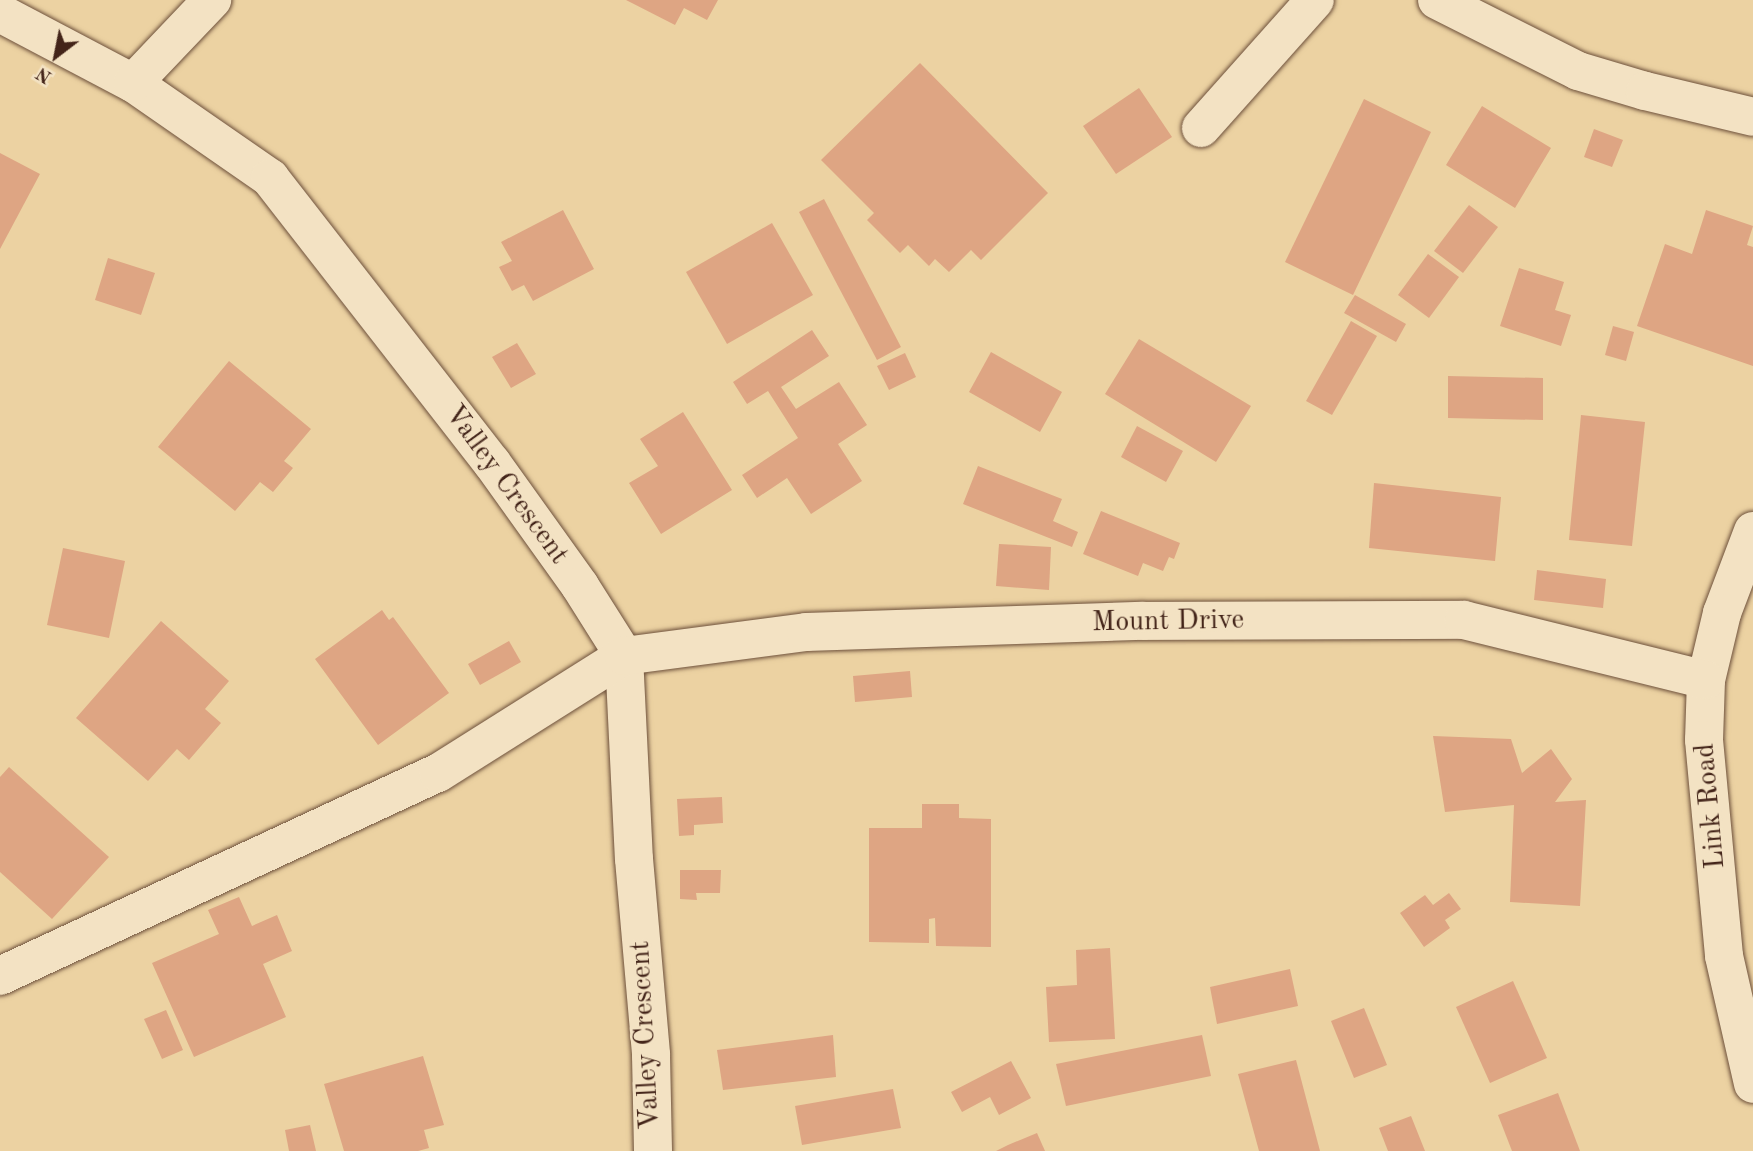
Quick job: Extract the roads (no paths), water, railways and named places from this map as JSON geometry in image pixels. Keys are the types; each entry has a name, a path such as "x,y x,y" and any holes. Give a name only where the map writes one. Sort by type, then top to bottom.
{"street":[{"path":"133,83 212,0"},
{"path":"1201,128 1315,0"},
{"path":"1437,0 1578,71 1645,91 1753,117"},
{"name":"Valley Crescent","path":"0,13 133,83 270,178 492,463 580,586 624,656 634,859 651,1055 653,1151"},
{"name":"Link Road","path":"1753,531 1722,613 1706,680 1704,740 1724,956 1753,1084"},
{"name":"Mount Drive","path":"624,656 806,632 1143,621 1464,620 1706,680"},
{"path":"0,976 438,773 624,656"}]}
